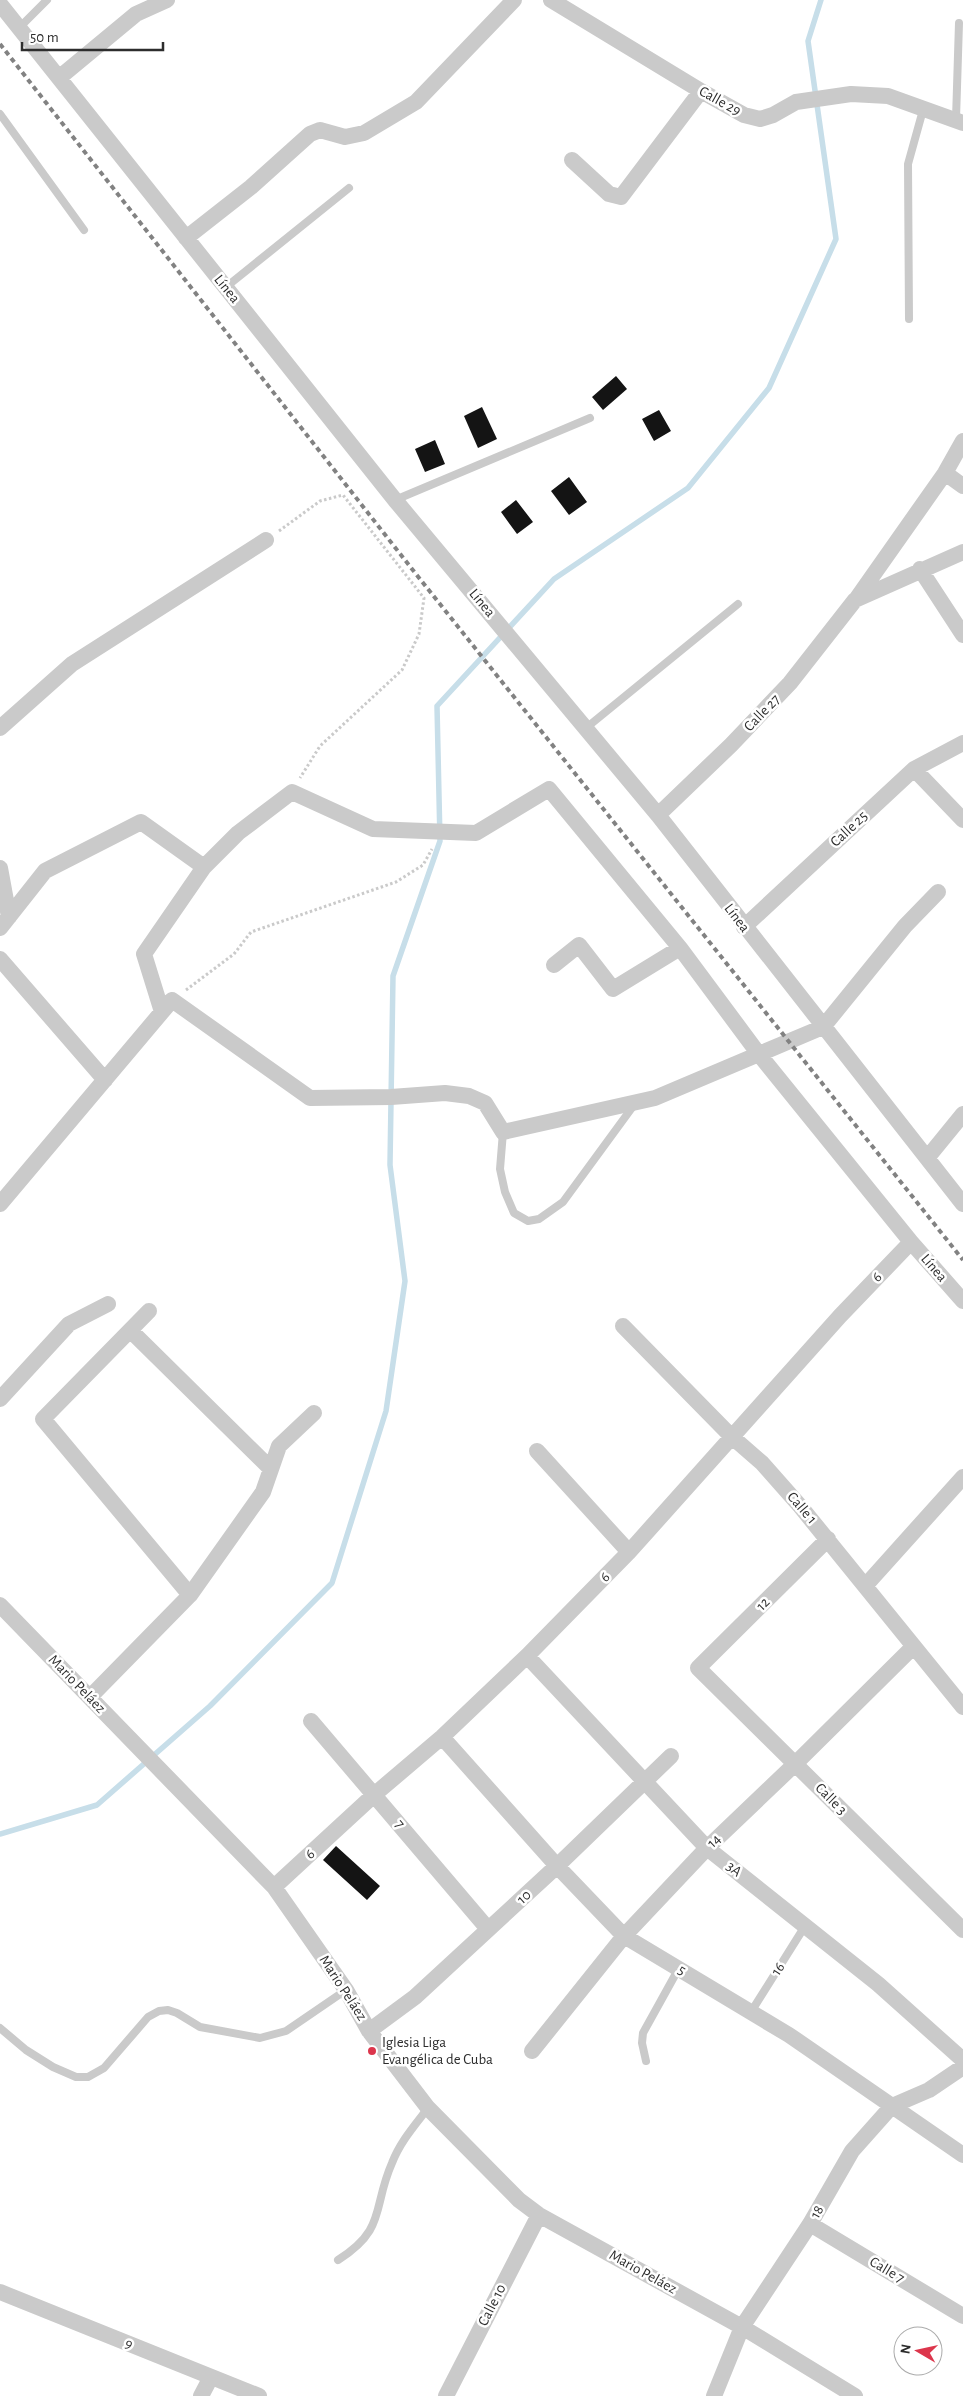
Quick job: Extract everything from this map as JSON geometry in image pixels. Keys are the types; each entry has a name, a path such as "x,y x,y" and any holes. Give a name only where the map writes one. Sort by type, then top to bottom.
{"street":[{"path":"60,77 136,14 167,0"},
{"path":"186,238 251,187 310,134 320,130 345,136 364,132 416,102 514,0"},
{"name":"Calle 29","path":"551,0 744,115 760,118 773,115 796,102 851,94 888,96 923,110 959,121"},
{"name":"Línea","path":"0,4 396,500 658,816 928,1157 963,1204"},
{"path":"572,160 608,194 621,197 701,91"},
{"name":"Calle 27","path":"658,816 790,684 856,600 945,473 963,441"},
{"path":"945,473 963,486"},
{"path":"0,728 72,664 266,540"},
{"name":"Calle 27","path":"856,600 920,569 963,552"},
{"path":"920,569 963,635"},
{"name":"Calle 25","path":"744,927 914,768 963,743"},
{"path":"914,768 963,820"},
{"name":"Línea","path":"292,792 372,829 476,833 549,789 680,948 758,1053 911,1242 963,1301"},
{"path":"292,792 238,833 204,867 144,954 167,1006 310,1098 391,1097 445,1093 470,1096 485,1103 503,1132 654,1098 824,1027 905,926 938,892"},
{"path":"4,922 45,871 141,822 204,867"},
{"path":"0,868 4,922"},
{"path":"554,965 579,945 613,988 680,948"},
{"path":"0,959 105,1080"},
{"path":"0,1204 167,1006"},
{"path":"928,1157 963,1114"},
{"name":"6","path":"274,1887 442,1737 527,1656 630,1552 731,1436 840,1316 911,1242"},
{"path":"0,1399 69,1324 108,1304"},
{"path":"149,1312 44,1419 190,1596"},
{"name":"Calle 1","path":"623,1326 731,1436 762,1463 866,1585 913,1647 963,1707"},
{"path":"131,1331 271,1469"},
{"path":"90,1697 190,1596 263,1492 279,1446 314,1413"},
{"path":"537,1451 630,1552"},
{"path":"866,1585 963,1477"},
{"name":"12","path":"698,1668 828,1539"},
{"name":"Mario Peláez","path":"0,1605 274,1887 346,1990 370,2031 428,2108 519,2200 539,2215 742,2327 855,2396"},
{"name":"14","path":"532,2051 624,1936 707,1848 796,1764 913,1647"},
{"name":"3A","path":"527,1656 707,1848 878,1984 963,2060"},
{"name":"Calle 3","path":"698,1668 960,1921"},
{"name":"7","path":"311,1721 376,1794 488,1929"},
{"name":"5","path":"442,1737 557,1866 624,1936 679,1968 841,2070 963,2155"},
{"name":"10","path":"370,2031 415,1996 557,1866 671,1756"},
{"name":"18","path":"714,2396 742,2327 810,2224 852,2151 892,2106 929,2090 963,2067"},
{"name":"Calle 10","path":"446,2396 539,2215"},
{"name":"Calle 7","path":"810,2224 963,2316"},
{"name":"9","path":"0,2292 259,2396"},
{"path":"201,2396 211,2377"}],"lane":[{"path":"19,28 47,0"},
{"path":"959,24 959,121"},
{"path":"909,319 908,164 923,110"},
{"path":"0,114 84,230"},
{"path":"226,287 349,188"},
{"path":"396,500 590,418"},
{"path":"586,728 738,604"},
{"path":"503,1132 500,1169 505,1192 514,1213 528,1221 539,1219 563,1202 637,1102"},
{"name":"16","path":"750,2012 805,1926"},
{"path":"646,2061 642,2043 643,2033 679,1968"},
{"path":"0,2028 26,2050 52,2067 76,2077 88,2077 104,2068 148,2017 159,2011 168,2010 200,2027 260,2038 286,2031 346,1990"},
{"path":"338,2260 359,2245 372,2230 392,2162 406,2136 428,2108"}],"path":[{"path":"266,540 320,501 343,495 424,598 419,634 402,670 320,746 292,792"},
{"path":"167,1006 234,954 251,932 396,882 423,865 436,842"}],"building":[{"path":"616,376 627,389 603,410 592,397"},
{"path":"482,407 497,439 478,448 464,416"},
{"path":"659,410 671,431 654,441 642,419"},
{"path":"435,440 445,464 425,472 415,449"},
{"path":"569,477 587,502 569,515 551,491"},
{"path":"516,500 533,522 517,534 501,512"},
{"path":"336,1846 380,1886 367,1900 323,1860"}],"waterway":[{"path":"0,1834 97,1805 210,1706 332,1583 386,1411 405,1281 390,1165 393,976 440,841 437,706 554,579 688,488 769,388 836,239 808,41 821,0"}],"railway":[{"path":"0,44 412,569 963,1260"}],"place":[{"name":"Iglesia Liga Evangélica de Cuba","path":"372,2051"}]}
